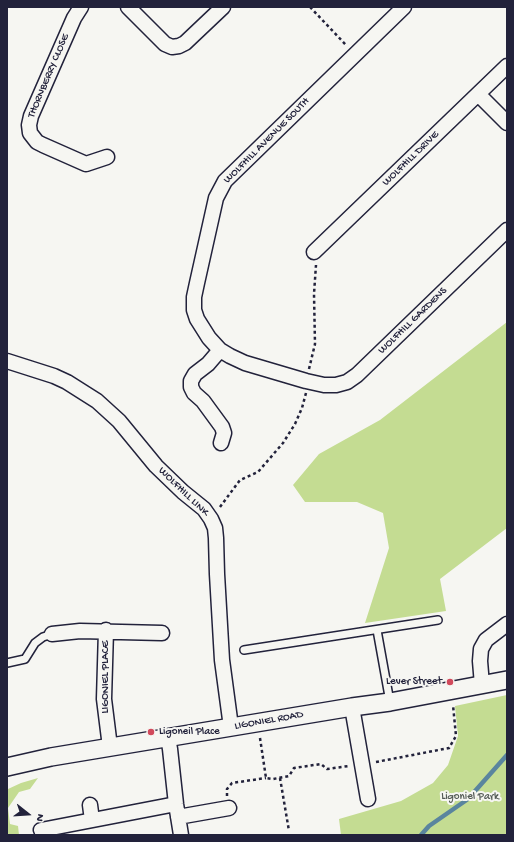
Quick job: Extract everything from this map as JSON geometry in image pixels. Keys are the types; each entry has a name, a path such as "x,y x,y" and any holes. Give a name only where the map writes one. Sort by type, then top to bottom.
{"street":[{"name":"THORNBERRY CLOSE","path":"81,7 74,18 31,116 29,125 30,133 37,142 86,164 107,157"},
{"path":"128,7 165,44 179,46 224,7"},
{"name":"WOLFHILL AVENUE SOUTH","path":"306,381 245,363 230,356 220,350 209,338 197,319 194,310 194,297 216,198 225,181 404,7"},
{"name":"WOLFHILL DRIVE","path":"314,252 507,66"},
{"path":"478,94 507,123"},
{"name":"WOLFHILL GARDENS","path":"306,381 336,385 347,382 357,375 507,230"},
{"path":"220,350 208,364 195,374 191,381 190,387 203,401 222,427 224,433 221,443"},
{"name":"WOLFHILL LINK","path":"7,361 54,376 72,385 97,401 119,421 156,466 183,492 204,509 211,519 215,528 216,538 222,660 231,727"},
{"path":"482,685 480,660 481,649 486,640 507,624"},
{"name":"LIGONIEL PLACE","path":"52,634 80,630 162,633"},
{"name":"LIGONIEL PLACE","path":"106,630 104,699 110,747"},
{"name":"LIGONIEL ROAD","path":"7,768 51,757 390,702 507,680"},
{"path":"352,707 368,799"},
{"path":"168,738 181,835"},
{"path":"90,805 92,820"},
{"path":"41,830 92,820 177,810 228,808"}],"lane":[{"path":"244,650 438,620"},
{"path":"377,630 390,702"},
{"name":"LIGONIEL PLACE","path":"7,663 25,659 35,643 43,637 52,634"}],"path":[{"path":"310,7 354,54"},
{"path":"211,519 240,480 258,472 283,443 295,424 302,408 306,395 306,381 315,344 314,294 316,270 314,252"},
{"path":"395,758 449,748 456,736 453,705"},
{"path":"260,738 266,778"},
{"path":"228,808 227,789 232,783 266,778 280,778 289,776 294,768 321,764 327,769 341,767"},
{"path":"280,778 289,831"}],"green space":[{"path":"507,322 507,528 440,579 446,611 365,623 389,548 383,513 357,502 305,502 293,485 319,454 380,420"},
{"name":"Ligoniel Park","path":"507,695 507,835 341,835 339,819 401,801 433,783 448,765 458,736 455,706"},
{"path":"38,778 30,789 19,792 8,808 10,824 18,826 19,835 9,835 7,832 8,789"}],"waterway":[{"path":"421,835 429,826 468,799 507,755"}],"place":[{"name":"Lever Street","path":"450,682"},
{"name":"Ligoneil Place","path":"151,732"}]}
